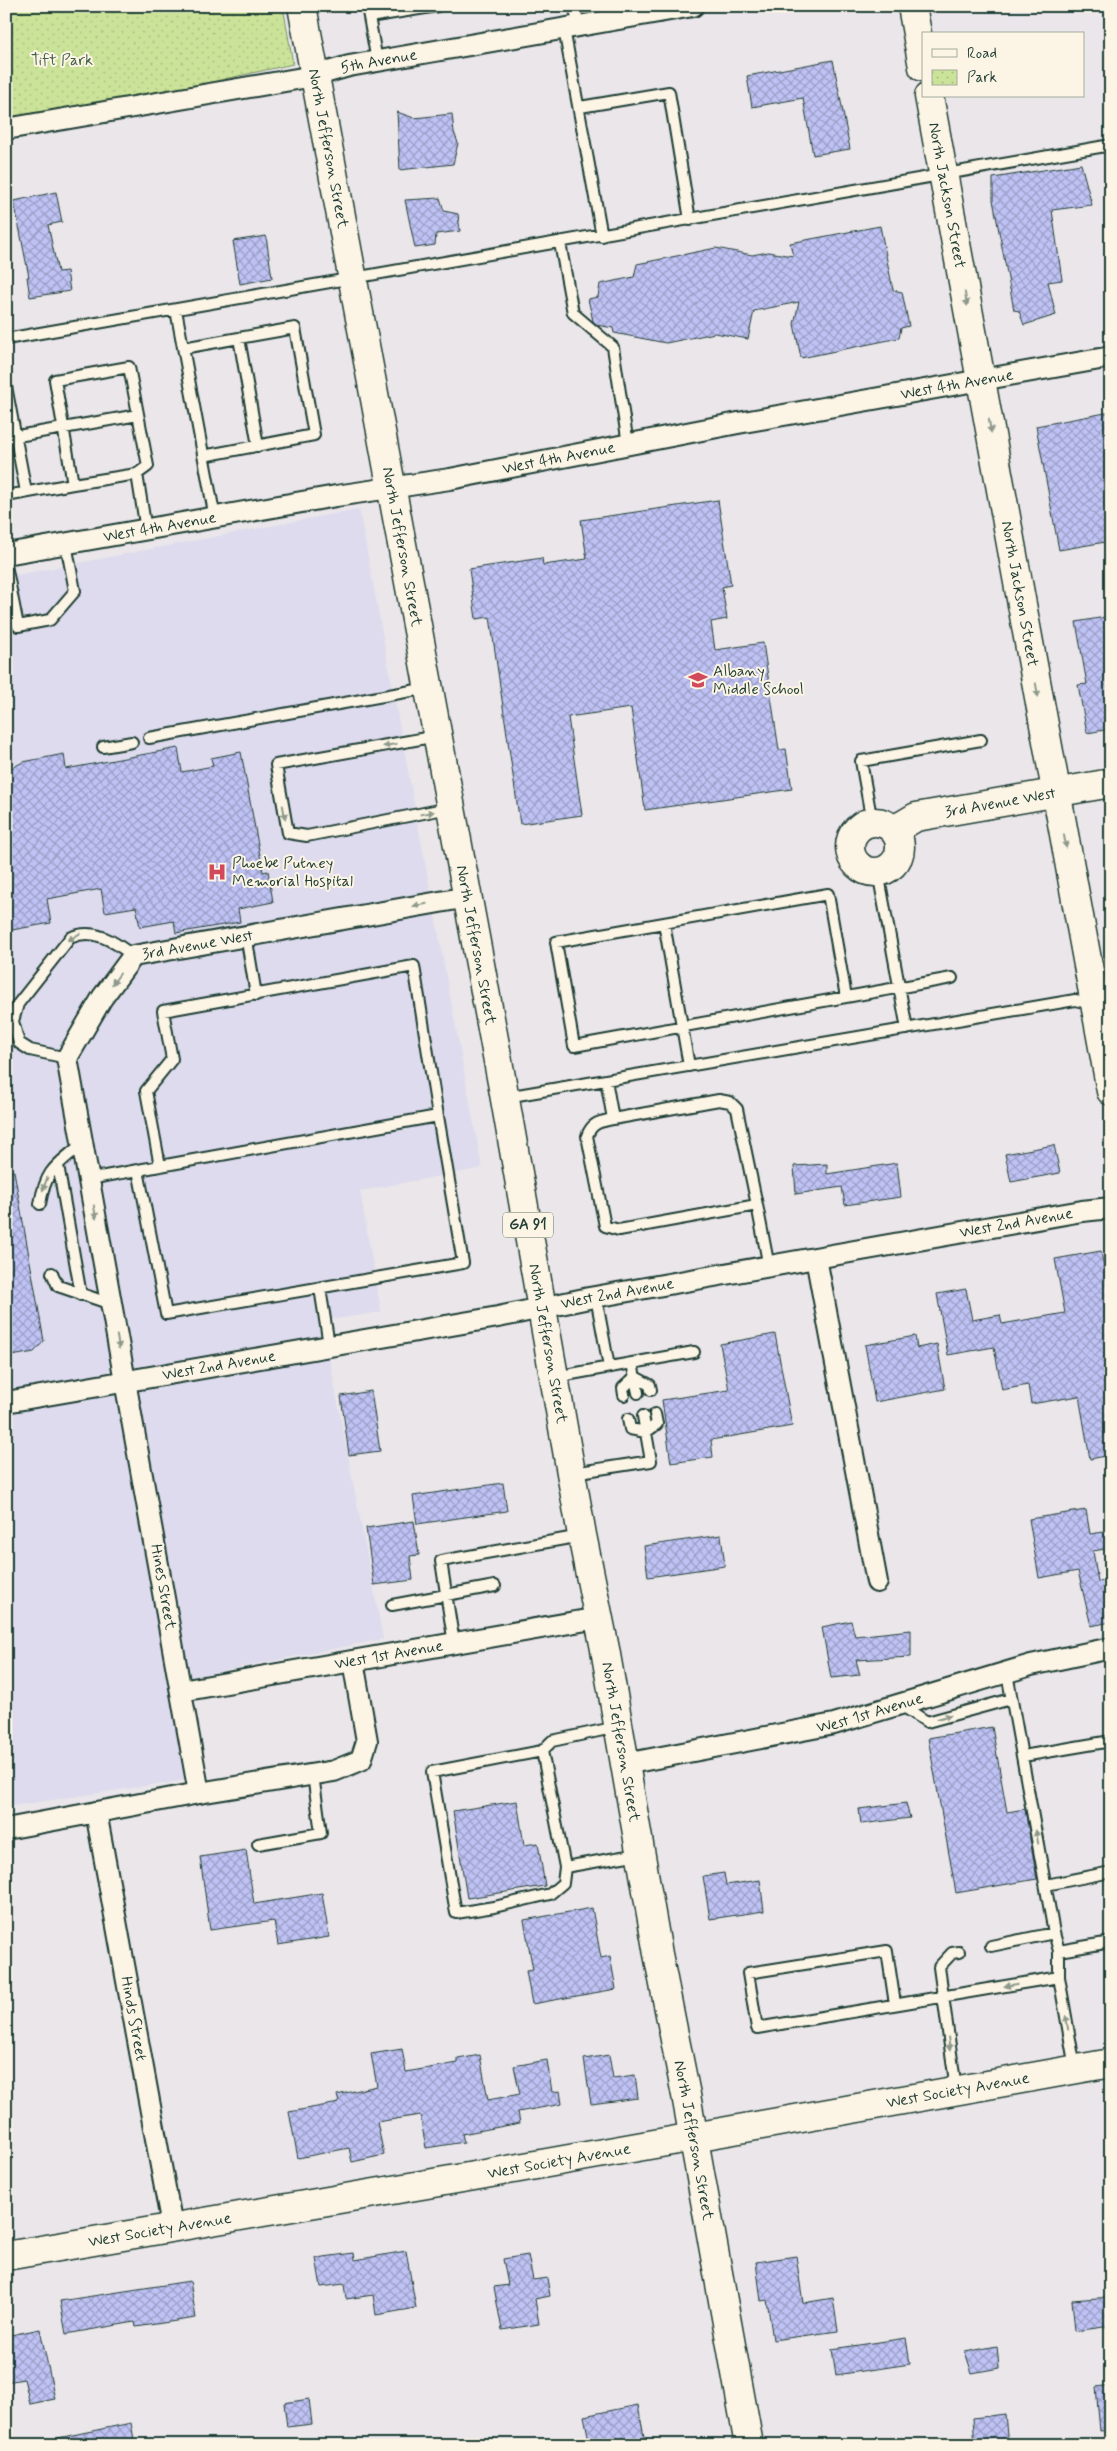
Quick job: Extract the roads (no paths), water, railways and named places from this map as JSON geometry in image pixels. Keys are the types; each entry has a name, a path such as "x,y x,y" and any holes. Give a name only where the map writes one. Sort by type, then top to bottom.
{"street":[{"name":"North Jefferson Street","path":"302,6 428,688 452,808 582,1535 749,2445"},
{"name":"5th Avenue","path":"6,129 314,76 377,61 571,27 630,12 693,6"},
{"path":"912,6 922,62"},
{"name":"North Jackson Street","path":"929,98 1056,793 1102,1002 1111,1091"},
{"name":"West 4th Avenue","path":"6,554 392,488 981,378 1111,357"},
{"name":"3rd Avenue West","path":"883,826 916,817 1111,783"},
{"path":"883,826 900,844 897,859 892,866 878,872 861,868 855,862 850,846 857,830 883,826"},
{"name":"3rd Avenue West","path":"66,1058 102,998 133,956 468,897"},
{"path":"66,1058 126,1381"},
{"name":"West 2nd Avenue","path":"6,1402 1082,1211 1111,1208"},
{"path":"816,1258 877,1582"},
{"name":"Hines Street","path":"126,1381 199,1793"},
{"name":"West 1st Avenue","path":"181,1691 598,1618"},
{"name":"West 1st Avenue","path":"625,1764 834,1724 1030,1665 1111,1648"},
{"path":"6,1829 199,1793 334,1771 361,1760 368,1742 353,1661"},
{"name":"Hinds Street","path":"96,1812 172,2226"},
{"name":"West Society Avenue","path":"6,2256 172,2226 474,2176 1111,2063"}],"lane":[{"path":"367,6 377,61"},
{"path":"370,18 438,6"},
{"path":"574,6 571,27 580,107 602,236"},
{"path":"580,107 669,92 690,220"},
{"path":"6,339 602,236 1111,145"},
{"path":"560,243 573,313 613,347 628,444"},
{"path":"176,310 215,518"},
{"path":"183,348 295,328 314,435 203,456"},
{"path":"239,338 258,446"},
{"path":"6,496 137,474 148,466 129,367 54,380 73,484"},
{"path":"6,386 11,438 26,492"},
{"path":"11,438 138,415"},
{"path":"137,474 146,530"},
{"path":"6,565 18,626 50,620 75,591 66,544"},
{"path":"149,738 428,688"},
{"path":"438,736 276,766 288,833 307,836 452,808"},
{"path":"883,826 861,761 981,740"},
{"path":"103,747 132,742"},
{"path":"878,872 907,1029"},
{"path":"846,997 828,894 556,942 574,1046 952,978"},
{"path":"664,923 689,1066"},
{"path":"66,1058 30,1050 19,1043 13,1021 18,1004 70,938 81,933 95,934 110,940 133,956"},
{"path":"246,935 256,994"},
{"path":"138,1170 166,1314 463,1263 414,966 163,1011 172,1059 146,1091 160,1166"},
{"path":"505,1098 1074,1000 1102,1002"},
{"path":"606,1080 613,1119"},
{"path":"757,1205 619,1230 605,1226 587,1136 590,1128 596,1122 719,1100 730,1102 738,1109 757,1205 769,1267"},
{"path":"89,1178 438,1116"},
{"path":"40,1204 44,1183 58,1165 82,1144"},
{"path":"58,1165 81,1295"},
{"path":"52,1273 58,1286 112,1304"},
{"path":"320,1288 329,1345"},
{"path":"596,1297 609,1367"},
{"path":"555,1377 694,1352"},
{"path":"632,1363 638,1393"},
{"path":"635,1377 650,1385 651,1390"},
{"path":"624,1395 623,1388 635,1377"},
{"path":"628,1419 630,1429 646,1432 657,1424 655,1414"},
{"path":"572,1473 650,1461 643,1416"},
{"path":"454,1644 441,1561 582,1535"},
{"path":"392,1605 495,1586"},
{"path":"1007,1673 1054,1933 1060,1950 1059,1977 1076,2069"},
{"path":"901,1705 927,1722 1011,1699"},
{"path":"542,1752 565,1867 563,1883 550,1894 494,1907 456,1913 432,1772 542,1752 552,1741 618,1726"},
{"path":"1023,1756 1111,1741"},
{"path":"258,1844 322,1833 313,1775"},
{"path":"565,1867 641,1853"},
{"path":"1046,1884 1111,1872"},
{"path":"991,1946 1054,1933"},
{"path":"1060,1950 1111,1942"},
{"path":"895,2004 887,1951 748,1973 757,2028 1059,1977"},
{"path":"956,2090 939,1967 952,1953 959,1952"}],"place":[{"name":"Albany Middle School","path":"698,680"},
{"name":"Phoebe Putney Memorial Hospital","path":"217,872"}],"park label":[{"name":"Tift Park","path":"62,60"}]}
